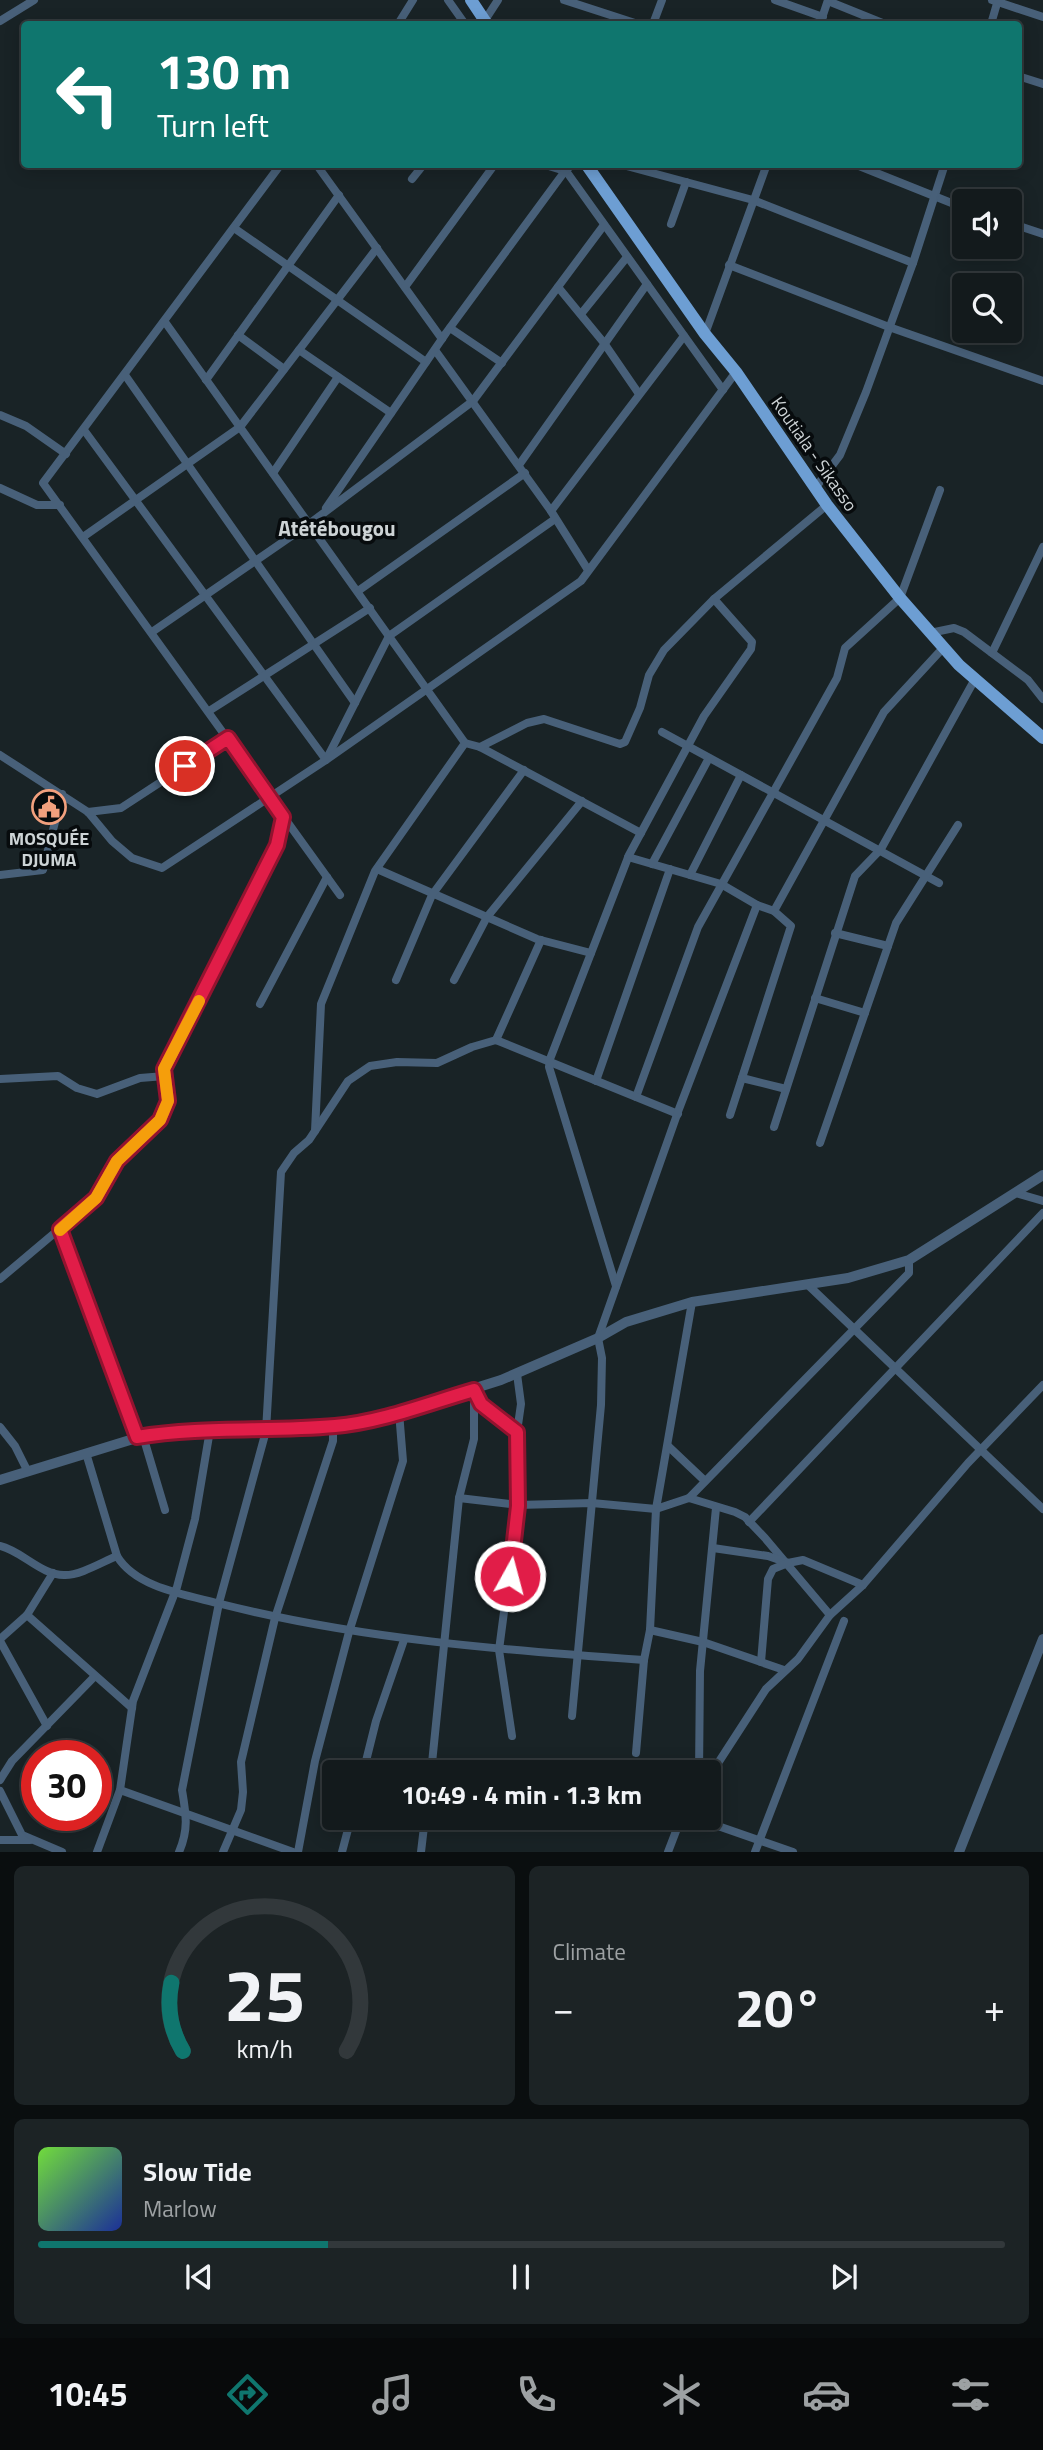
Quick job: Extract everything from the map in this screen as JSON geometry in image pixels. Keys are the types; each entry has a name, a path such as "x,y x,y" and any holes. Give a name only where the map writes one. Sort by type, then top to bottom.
{"main road":[{"path":"471,0 485,21"},
{"name":"Koutiala - Sikasso","path":"590,168 827,505 900,598 943,648 1043,738"}],"street":[{"path":"0,21 34,0"},
{"path":"400,21 413,0"},
{"path":"448,0 463,21"},
{"path":"487,21 498,0"},
{"path":"564,0 629,21"},
{"path":"654,21 662,0"},
{"path":"775,0 822,21 828,1 878,21"},
{"path":"992,21 996,1 1043,17"},
{"path":"1022,77 1043,84"},
{"path":"278,168 43,483 340,895"},
{"path":"319,168 442,339"},
{"path":"412,179 421,168"},
{"path":"405,287 492,168"},
{"path":"320,516 563,168 723,390"},
{"path":"634,168 753,200 914,263"},
{"path":"705,334 765,168"},
{"path":"864,168 952,204"},
{"path":"816,487 840,455 914,263 944,168"},
{"path":"671,224 686,182"},
{"path":"206,380 339,195"},
{"path":"152,632 309,524 473,401 604,225"},
{"path":"1022,227 1043,234"},
{"path":"234,228 426,362"},
{"path":"83,537 240,427 377,248"},
{"path":"581,314 627,257"},
{"path":"729,265 889,327 1043,381"},
{"path":"358,591 522,469 604,343 647,285"},
{"path":"558,287 604,343 639,394"},
{"path":"165,322 465,743 480,747 641,833"},
{"path":"450,328 502,363"},
{"path":"238,335 284,369"},
{"path":"326,760 389,636 553,515 684,336"},
{"path":"299,350 391,413"},
{"path":"435,350 522,469 588,570"},
{"path":"0,755 88,812 112,841 132,858 162,868 326,760 580,581 736,372"},
{"path":"125,375 355,703"},
{"path":"273,473 338,377"},
{"path":"0,415 26,426 66,454"},
{"path":"84,430 326,760"},
{"path":"0,488 37,505 60,505"},
{"path":"636,1097 698,927 837,678 845,648 900,598 940,489"},
{"path":"480,747 527,723 544,719 620,744 625,742 640,708 649,675 664,650 714,599 827,505"},
{"path":"992,653 1043,547"},
{"path":"616,1287 549,1062 628,857 704,716 751,649 752,642 714,599"},
{"path":"209,711 370,608"},
{"path":"930,633 956,629 964,632 1028,680 1043,699"},
{"path":"774,911 884,712 943,648"},
{"path":"774,1127 855,876 879,850 975,679"},
{"path":"662,732 939,883"},
{"path":"88,812 121,808 228,738"},
{"path":"315,1131 321,1004 377,869 465,743"},
{"path":"652,864 709,758"},
{"path":"396,980 434,894 524,770"},
{"path":"690,875 741,775"},
{"path":"0,876 43,870 62,794"},
{"path":"454,980 487,917 582,801"},
{"path":"0,1279 96,1198 117,1161 160,1120 168,1101 164,1069 277,845 283,817"},
{"path":"820,1143 896,923 958,825"},
{"path":"628,857 721,884 757,905 774,911 791,926 730,1115"},
{"path":"377,869 541,940 591,953"},
{"path":"597,1081 670,869"},
{"path":"260,1004 327,877"},
{"path":"572,1716 601,1405 601,1358 598,1338 678,1114 757,905"},
{"path":"835,933 888,946"},
{"path":"496,1040 541,940"},
{"path":"815,998 865,1013"},
{"path":"179,1852 186,1836 187,1814 183,1790 219,1603 266,1431 281,1172 294,1153 309,1140 341,1089 370,1066 397,1062 437,1063 472,1047 496,1040 678,1114"},
{"path":"0,1079 58,1076 77,1088 97,1094 140,1078 165,1076"},
{"path":"742,1078 786,1089"},
{"path":"0,1480 140,1437 210,1430 266,1431 333,1426 399,1412 517,1374 598,1338 626,1322 692,1302 848,1278 909,1260 1043,1175"},
{"path":"1016,1193 1043,1201"},
{"path":"749,1522 1043,1213"},
{"path":"60,1229 140,1437 165,1510"},
{"path":"459,1498 518,1506 592,1503 656,1509 689,1498 909,1273 909,1260"},
{"path":"808,1284 1043,1509"},
{"path":"636,1754 644,1660 650,1630 656,1509 692,1302"},
{"path":"512,1736 499,1650 518,1506 517,1432 521,1404 517,1374"},
{"path":"720,1760 741,1726 784,1670 798,1659 830,1615 863,1585 981,1450 1043,1385"},
{"path":"474,1390 481,1404 517,1432"},
{"path":"432,1760 459,1498 474,1439 474,1390"},
{"path":"120,1790 296,1852 315,1761 349,1632 403,1461 399,1412"},
{"path":"223,1852 241,1810 241,1762 275,1618 333,1441 333,1426"},
{"path":"0,1427 15,1446 28,1472"},
{"path":"97,1852 120,1790 132,1708 175,1592 195,1519 210,1430"},
{"path":"668,1446 705,1481"},
{"path":"86,1453 117,1556 128,1571 175,1592 275,1618 404,1640 644,1660"},
{"path":"689,1498 735,1512 749,1522 788,1563 830,1615"},
{"path":"699,1760 700,1671 716,1508"},
{"path":"0,1546 10,1548 53,1573 67,1576 117,1556"},
{"path":"713,1548 768,1556 788,1563"},
{"path":"761,1662 768,1579 773,1569 803,1560 863,1585"},
{"path":"47,1726 0,1640 27,1615 53,1573"},
{"path":"27,1615 132,1708"},
{"path":"755,1852 844,1620"},
{"path":"650,1630 703,1642 784,1670"},
{"path":"960,1852 1043,1639"},
{"path":"366,1760 376,1721 404,1640"},
{"path":"1,1775 95,1676"},
{"path":"0,1791 22,1835 62,1852"},
{"path":"721,1827 793,1852"},
{"path":"342,1852 348,1830"},
{"path":"421,1852 424,1830"},
{"path":"668,1852 676,1830"},
{"path":"0,1840 30,1840"}],"slow traffic":[{"path":"60,1230 96,1198 117,1161 160,1120 168,1101 164,1069 199,1001"}],"place":[{"name":"MOSQUÉE DJUMA","path":"49,807"}],"district":[{"name":"Atétébougou","path":"337,529"}],"route":[{"path":"185,766 228,738 283,817 277,845 164,1069 168,1101 160,1120 117,1161 96,1198 60,1229 137,1437 210,1430 266,1431 337,1426 371,1420 474,1390 481,1404 490,1413 517,1432 518,1506 510,1576"}]}
